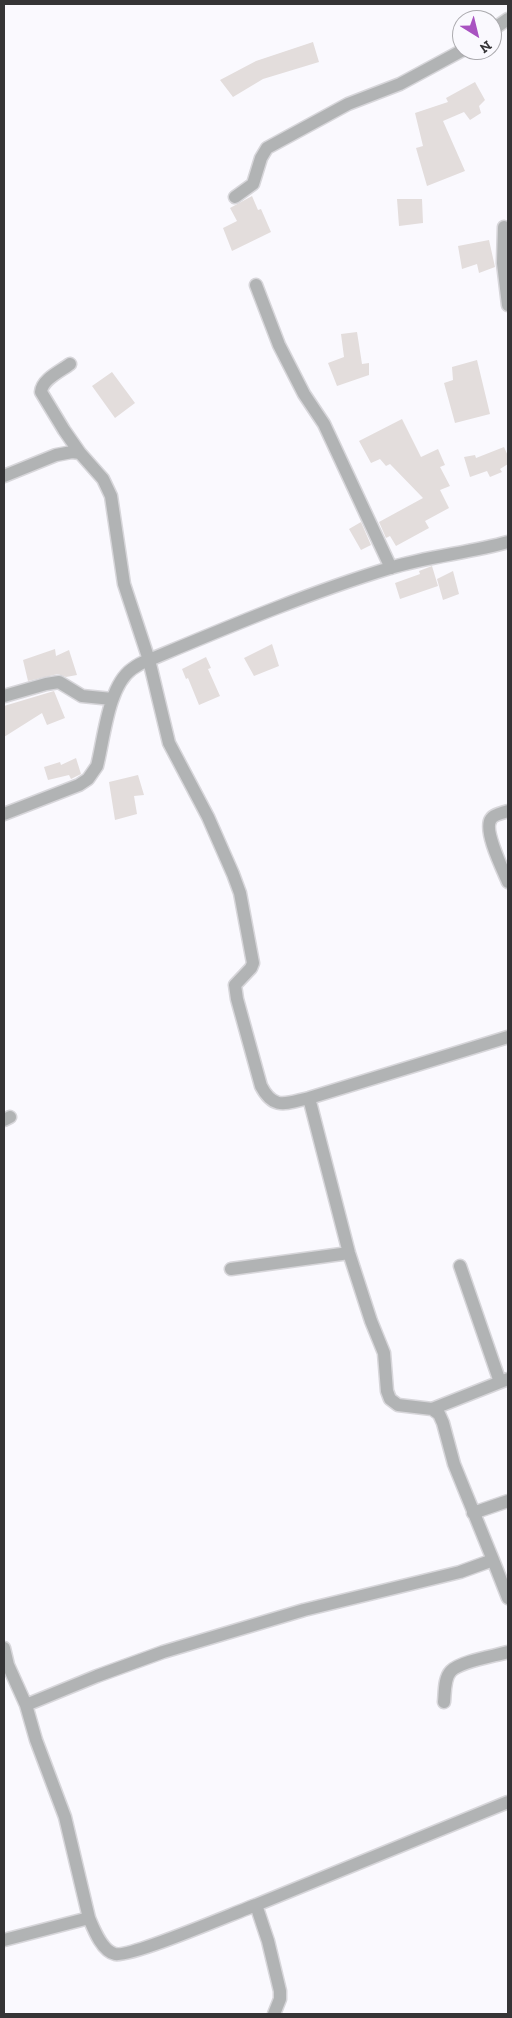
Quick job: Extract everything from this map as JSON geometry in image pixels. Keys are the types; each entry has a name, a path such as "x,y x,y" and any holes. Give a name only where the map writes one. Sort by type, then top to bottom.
{"street":[{"path":"235,197 253,184 261,158 267,148 348,104 400,84 452,56"},
{"path":"504,227 503,263 508,305"},
{"path":"256,285 279,344 304,394 324,424 350,484 391,568"},
{"path":"70,364 45,382 41,392 80,453 103,479 111,496 124,584 149,660 169,743 208,817 240,893 253,963 251,968 235,985 237,1000 266,1096 272,1102 279,1104 309,1098 508,1037"},
{"path":"4,476 56,456 72,452 80,453"},
{"path":"4,814 36,803 88,779 97,766 112,699 124,676 132,668 262,612 391,568 508,542"},
{"path":"4,696 59,682 82,696 112,699"},
{"path":"508,811 492,816 489,821 496,852 508,882"},
{"path":"309,1098 349,1253 370,1321 384,1353 387,1391 390,1399 398,1405 432,1409 504,1380 460,1266"},
{"path":"231,1269 349,1253"},
{"path":"432,1409 439,1414 443,1423 454,1464 508,1598"},
{"path":"473,1513 508,1500"},
{"path":"26,1705 163,1652 304,1610 460,1572 493,1560"},
{"path":"4,1648 6,1666 26,1705 36,1740 65,1817 90,1918 101,1942 111,1953 120,1955 145,1948 256,1905 508,1802"},
{"path":"444,1702 446,1682 450,1671 460,1666 508,1652"},
{"path":"256,1905 268,1941 280,1992 280,1999 274,2014"},
{"path":"4,1940 90,1918"}],"building":[{"path":"313,42 319,62 263,79 233,97 220,80 256,61"},
{"path":"475,82 485,100 479,106 481,113 470,120 464,112 443,121 465,171 427,186 416,148 423,146 415,113 448,102 446,98"},
{"path":"252,196 258,210 261,209 271,232 232,251 223,228 237,221 230,208"},
{"path":"397,199 422,199 423,223 399,226"},
{"path":"489,240 495,267 479,273 477,264 462,269 458,246"},
{"path":"357,332 362,364 369,363 369,375 337,386 328,363 344,357 341,334"},
{"path":"477,360 490,414 455,423 444,383 453,380 452,367"},
{"path":"112,372 135,403 115,418 92,386"},
{"path":"402,419 421,457 438,449 445,465 440,467 450,486 440,490 449,508 425,521 429,528 396,546 390,536 386,538 379,522 423,498 390,464 386,466 380,459 371,463 359,441"},
{"path":"504,447 508,456 508,464 500,469 502,472 490,477 487,471 470,477 464,457 475,455 476,458"},
{"path":"361,522 371,545 361,550 349,529"},
{"path":"432,566 438,586 400,599 395,583 420,574 419,571"},
{"path":"453,571 459,594 443,600 437,579"},
{"path":"272,644 279,666 254,676 244,658"},
{"path":"55,649 56,656 69,650 77,675 66,677 58,674 28,681 23,660"},
{"path":"206,657 211,668 208,669 220,696 199,705 188,678 186,679 182,669"},
{"path":"54,691 65,718 47,725 42,713 4,737 4,706"},
{"path":"76,758 81,774 71,779 69,775 48,780 44,767 60,762 61,765"},
{"path":"138,775 144,795 134,796 137,814 115,820 109,782"}]}
